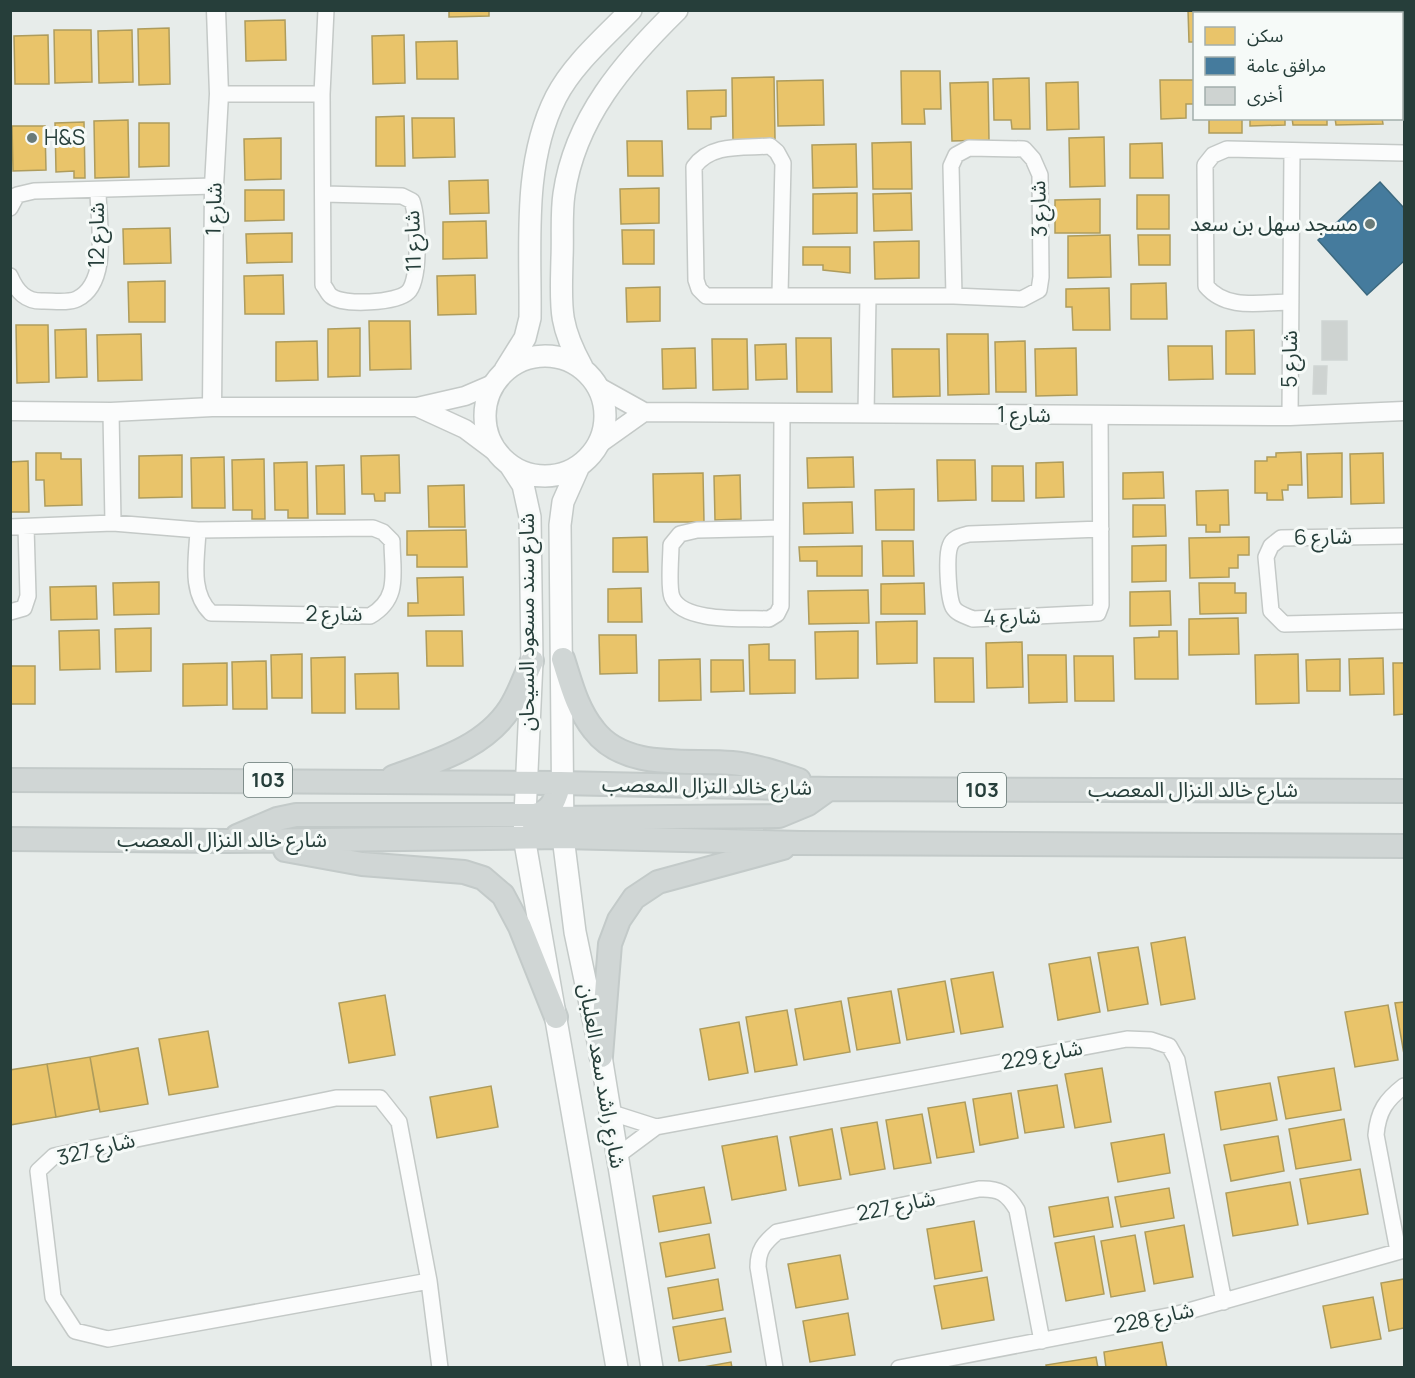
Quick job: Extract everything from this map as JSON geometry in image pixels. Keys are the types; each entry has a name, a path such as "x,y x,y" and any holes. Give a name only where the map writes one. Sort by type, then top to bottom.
{"main road":[{"path":"631,10 585,57 556,96 538,140 531,188 530,318 525,338 486,401 484,419 488,437 504,459 527,473 544,476 562,474 579,466 599,444 605,425 605,405 599,387 582,367 567,340 561,316 564,195 570,161 582,129 599,98 677,10"},
{"path":"499,377 523,359 543,355 564,358 582,367"},
{"name":"شارع سند مسعود السيحان","path":"504,459 523,485 530,517 532,661 525,784"},
{"name":"شارع سند مسعود السيحان","path":"560,783 563,659 560,525 563,502 579,466"},
{"path":"563,659 578,705 595,732 626,753 667,762 734,763 829,789"},
{"path":"381,782 476,743 498,723 511,706 532,661"},
{"name":"شارع خالد النزال المعصب","path":"10,780 560,783 829,789 1404,791"},
{"path":"227,841 277,819 296,815 524,815 545,813 553,806 560,783"},
{"name":"شارع راشد سعد العلبان","path":"560,783 562,828 575,932 601,1056 652,1368"},
{"name":"شارع راشد سعد العلبان","path":"525,784 524,837 531,893 556,1017 617,1368"},
{"path":"562,828 779,816 808,804 829,789"},
{"path":"1365,791 1404,802"},
{"name":"شارع خالد النزال المعصب","path":"10,839 227,841 524,837 562,828 800,843 1404,846"},
{"path":"227,841 362,864 464,872 483,878 502,895 520,927 556,1017"},
{"path":"601,1056 610,944 619,920 634,898 658,882 734,864 800,843"}],"street":[{"name":"شارع 1","path":"212,407 214,186 219,94 216,10"},
{"name":"شارع 11","path":"324,194 402,195 412,201 416,213 415,282 408,293 393,300 345,302 331,296 324,285 322,94 326,10"},
{"path":"219,94 322,94"},
{"name":"شارع 3","path":"780,294 783,163 777,152 770,146 710,150 700,157 694,167 696,280 699,289 706,296 780,294 1022,299 1039,290 1040,175 1033,159 1024,149 969,148 956,155 951,166 954,296"},
{"name":"شارع 5","path":"1291,302 1230,303 1214,296 1206,286 1205,165 1213,155 1227,149 1404,153"},
{"name":"شارع 5","path":"1290,416 1292,152"},
{"name":"شارع 12","path":"10,208 17,195 34,191 214,186"},
{"name":"شارع 12","path":"10,276 17,291 34,302 76,300 91,289 99,273 98,190"},
{"path":"866,413 868,297"},
{"path":"10,411 111,412 212,407 417,407 465,396 499,377"},
{"name":"شارع 1","path":"599,387 644,412 1290,416 1404,411"},
{"path":"417,407 465,429 504,459"},
{"path":"111,412 113,523"},
{"path":"599,444 644,412"},
{"path":"781,528 697,530 680,534 671,545 671,596 680,608 694,615 769,619 777,614 781,606 782,414"},
{"name":"شارع 4","path":"1100,416 1101,529 1101,605 1098,613 973,619 961,615 953,607 948,580 950,546 956,538 969,534 1101,529"},
{"name":"شارع 2","path":"10,612 24,608 28,596 18,527 113,523 198,530 372,528 383,532 392,541 392,595 385,607 370,616 211,613 203,605 196,589 198,530"},
{"name":"شارع 6","path":"1404,536 1281,538 1271,546 1266,557 1271,611 1284,624 1404,621"},
{"name":"شارع 229","path":"617,1156 656,1127 1127,1039 1151,1040 1169,1046 1177,1060 1224,1302"},
{"path":"1401,1251 1376,1135 1377,1118 1386,1100 1404,1086"},
{"name":"شارع 327","path":"429,1281 108,1339 75,1331 53,1296 38,1171 54,1156 336,1098 380,1098 399,1122 429,1281 440,1368"},
{"name":"شارع 229","path":"609,1112 656,1127"},
{"name":"شارع 227","path":"775,1368 758,1267 758,1252 764,1243 777,1232 979,1189 995,1188 1009,1196 1017,1210 1042,1341"},
{"name":"شارع 228","path":"899,1368 1178,1314 1401,1251"}],"building: سكن":[{"path":"449,10 489,10 489,16 449,17"},
{"path":"1188,10 1226,10 1226,12 1193,12 1193,42 1189,42"},
{"path":"1240,10 1277,10 1277,12 1240,12"},
{"path":"1286,10 1321,10 1321,12 1286,12"},
{"path":"1334,10 1369,10 1369,12 1334,12"},
{"path":"285,20 286,60 246,61 245,21"},
{"path":"169,28 170,84 139,85 138,29"},
{"path":"54,30 91,30 92,82 55,83"},
{"path":"132,30 133,82 99,83 98,31"},
{"path":"48,35 49,84 15,84 14,36"},
{"path":"404,35 405,83 373,84 372,36"},
{"path":"457,41 458,79 417,79 416,42"},
{"path":"901,71 940,71 941,109 924,109 925,124 902,124"},
{"path":"774,77 775,139 733,140 732,78"},
{"path":"1029,78 1030,129 1012,129 1011,120 994,120 993,79"},
{"path":"823,80 824,125 778,126 777,81"},
{"path":"1160,80 1193,80 1193,104 1186,104 1186,118 1161,119"},
{"path":"988,82 989,140 952,141 950,83"},
{"path":"1078,82 1079,129 1047,130 1046,83"},
{"path":"726,90 726,116 711,117 711,129 688,129 687,91"},
{"path":"404,116 405,166 376,166 376,117"},
{"path":"412,118 454,118 455,157 413,158"},
{"path":"128,120 129,177 95,178 94,121"},
{"path":"1209,120 1242,120 1242,133 1209,133"},
{"path":"1250,120 1285,120 1285,125 1250,126"},
{"path":"1292,120 1327,120 1327,125 1293,125"},
{"path":"1335,120 1382,120 1383,124 1336,125"},
{"path":"84,122 85,178 74,178 74,171 56,172 55,123"},
{"path":"139,123 169,123 169,166 139,167"},
{"path":"12,126 45,126 46,170 13,171"},
{"path":"1104,137 1105,186 1070,187 1069,138"},
{"path":"281,138 281,179 245,180 244,139"},
{"path":"627,141 662,141 663,176 628,176"},
{"path":"911,142 912,189 873,189 872,143"},
{"path":"1162,143 1163,178 1130,178 1130,144"},
{"path":"856,144 857,187 813,188 812,145"},
{"path":"488,180 489,213 450,214 449,181"},
{"path":"659,188 659,223 621,224 620,189"},
{"path":"245,190 284,190 284,220 245,221"},
{"path":"857,193 857,233 813,234 813,194"},
{"path":"911,193 912,230 874,231 873,194"},
{"path":"1137,195 1169,195 1169,229 1137,229"},
{"path":"1100,199 1100,233 1055,233 1055,200"},
{"path":"486,221 487,258 443,259 443,222"},
{"path":"170,228 171,263 124,264 123,229"},
{"path":"622,230 654,230 654,264 623,264"},
{"path":"292,233 292,262 247,263 246,234"},
{"path":"1110,235 1111,277 1068,278 1068,236"},
{"path":"1138,235 1170,235 1170,265 1139,265"},
{"path":"919,241 919,278 875,279 874,242"},
{"path":"803,247 850,247 850,273 823,270 823,265 803,265"},
{"path":"283,275 284,314 245,314 244,276"},
{"path":"475,275 476,314 438,315 437,276"},
{"path":"165,281 165,322 129,322 128,282"},
{"path":"1166,283 1167,319 1131,319 1131,284"},
{"path":"660,287 660,321 627,322 626,288"},
{"path":"1109,288 1110,330 1073,330 1072,307 1066,307 1066,289"},
{"path":"369,321 410,321 411,369 370,370"},
{"path":"16,325 48,325 49,382 17,383"},
{"path":"360,328 360,376 328,377 328,329"},
{"path":"86,329 87,377 56,378 55,330"},
{"path":"1254,330 1255,374 1226,374 1226,331"},
{"path":"141,334 142,380 98,381 97,335"},
{"path":"947,334 988,334 989,394 948,395"},
{"path":"796,338 831,338 832,392 797,392"},
{"path":"712,339 747,339 748,389 713,390"},
{"path":"317,341 318,380 276,381 276,342"},
{"path":"1025,341 1026,392 996,392 995,342"},
{"path":"786,344 787,379 756,380 755,345"},
{"path":"1168,346 1212,346 1213,379 1169,380"},
{"path":"695,348 696,388 663,389 662,349"},
{"path":"1076,348 1077,395 1036,396 1035,349"},
{"path":"892,349 939,349 940,396 893,397"},
{"path":"1301,452 1302,485 1288,485 1288,490 1282,490 1283,500 1267,500 1267,493 1255,493 1255,461 1267,461 1267,457 1276,457 1276,453"},
{"path":"36,453 61,453 61,459 81,459 82,505 45,506 44,480 36,480"},
{"path":"1342,453 1342,497 1308,498 1307,454"},
{"path":"1383,453 1384,503 1351,504 1350,454"},
{"path":"182,455 182,497 139,498 139,456"},
{"path":"399,455 400,493 385,493 385,501 375,501 374,494 362,494 361,456"},
{"path":"224,457 225,508 192,508 191,458"},
{"path":"853,457 854,487 808,488 807,458"},
{"path":"264,459 265,519 252,519 252,510 233,510 232,460"},
{"path":"937,460 975,460 976,500 938,501"},
{"path":"28,461 29,512 10,512 10,462"},
{"path":"307,462 308,518 288,518 288,510 275,510 274,463"},
{"path":"1063,462 1064,497 1036,498 1036,463"},
{"path":"344,465 345,514 317,514 316,466"},
{"path":"992,466 1023,466 1024,501 992,501"},
{"path":"1163,472 1164,498 1123,499 1123,473"},
{"path":"703,473 704,522 654,522 653,474"},
{"path":"740,475 741,519 715,520 714,476"},
{"path":"464,485 465,527 429,527 428,486"},
{"path":"914,489 914,530 876,530 875,490"},
{"path":"1228,490 1229,525 1220,525 1220,532 1206,532 1206,525 1197,525 1196,491"},
{"path":"852,502 853,533 804,534 803,503"},
{"path":"1133,505 1165,505 1166,536 1133,537"},
{"path":"466,530 467,567 417,567 417,555 407,555 407,531"},
{"path":"647,537 648,572 613,572 613,538"},
{"path":"1249,537 1249,555 1238,555 1238,568 1229,568 1229,577 1190,578 1189,538"},
{"path":"882,541 913,541 914,576 883,576"},
{"path":"1166,545 1166,581 1132,582 1132,546"},
{"path":"862,546 862,576 817,576 817,561 800,561 799,547"},
{"path":"463,577 464,615 408,616 408,603 418,603 417,578"},
{"path":"159,582 159,614 114,615 113,583"},
{"path":"924,583 925,614 881,614 881,584"},
{"path":"1199,583 1235,583 1235,593 1246,593 1246,613 1200,614"},
{"path":"96,586 97,619 51,620 50,587"},
{"path":"641,588 642,622 608,622 608,589"},
{"path":"868,590 869,623 809,624 808,591"},
{"path":"1170,591 1171,625 1130,626 1130,592"},
{"path":"1238,618 1239,654 1189,655 1189,619"},
{"path":"917,621 917,663 877,664 876,622"},
{"path":"151,628 151,671 116,672 115,629"},
{"path":"99,630 100,669 60,670 59,631"},
{"path":"426,631 462,631 463,666 427,666"},
{"path":"858,631 858,678 816,679 815,632"},
{"path":"1159,631 1177,631 1178,679 1135,679 1134,638 1159,637"},
{"path":"599,635 636,635 637,673 600,674"},
{"path":"1022,642 1023,687 987,688 986,643"},
{"path":"769,644 769,660 795,660 795,693 750,694 749,645"},
{"path":"302,654 302,698 272,698 271,655"},
{"path":"1298,654 1299,703 1256,704 1255,655"},
{"path":"1028,655 1066,655 1067,702 1029,703"},
{"path":"1074,656 1113,656 1114,701 1075,701"},
{"path":"345,657 345,713 312,713 311,658"},
{"path":"934,658 973,658 974,702 935,702"},
{"path":"1383,658 1384,694 1350,695 1349,659"},
{"path":"700,659 701,700 659,701 659,660"},
{"path":"1340,659 1340,691 1307,691 1306,660"},
{"path":"711,660 743,660 744,691 711,692"},
{"path":"266,661 267,709 233,709 232,662"},
{"path":"227,663 227,705 183,706 183,664"},
{"path":"1393,663 1404,663 1404,714 1394,715"},
{"path":"10,666 35,666 35,704 10,704"},
{"path":"398,673 399,709 356,709 355,674"},
{"path":"1185,937 1195,999 1161,1005 1151,943"},
{"path":"1138,947 1148,1004 1108,1011 1098,953"},
{"path":"1090,957 1100,1012 1058,1020 1049,964"},
{"path":"993,972 1003,1027 961,1034 951,979"},
{"path":"945,981 954,1032 907,1040 898,989"},
{"path":"891,991 900,1043 857,1050 848,998"},
{"path":"385,995 395,1055 349,1063 339,1003"},
{"path":"841,1001 850,1052 804,1060 795,1009"},
{"path":"1404,1002 1404,1054 1395,1003"},
{"path":"1388,1005 1398,1060 1355,1067 1345,1012"},
{"path":"787,1010 797,1065 755,1072 746,1017"},
{"path":"739,1022 748,1073 709,1080 700,1029"},
{"path":"208,1031 218,1087 169,1095 159,1039"},
{"path":"138,1048 148,1104 100,1112 90,1057"},
{"path":"90,1057 99,1109 56,1117 47,1064"},
{"path":"47,1064 56,1117 10,1125 10,1070"},
{"path":"1102,1068 1111,1122 1075,1128 1065,1074"},
{"path":"1334,1068 1341,1110 1286,1119 1278,1077"},
{"path":"1270,1083 1277,1120 1221,1130 1215,1092"},
{"path":"1057,1085 1064,1127 1025,1133 1018,1091"},
{"path":"491,1086 498,1127 437,1138 430,1097"},
{"path":"1011,1093 1018,1138 980,1145 973,1099"},
{"path":"965,1102 974,1152 937,1158 928,1108"},
{"path":"922,1114 931,1163 894,1169 886,1120"},
{"path":"1344,1119 1351,1160 1296,1169 1289,1129"},
{"path":"877,1122 885,1169 850,1175 841,1128"},
{"path":"832,1129 841,1179 799,1186 790,1137"},
{"path":"1164,1134 1170,1173 1118,1182 1111,1143"},
{"path":"777,1136 786,1190 732,1200 722,1146"},
{"path":"1278,1136 1284,1171 1231,1181 1224,1145"},
{"path":"1360,1169 1368,1214 1308,1224 1300,1179"},
{"path":"1290,1182 1298,1225 1233,1236 1226,1193"},
{"path":"704,1187 711,1223 659,1232 653,1196"},
{"path":"1169,1188 1174,1218 1121,1227 1115,1197"},
{"path":"1108,1197 1113,1227 1054,1237 1049,1207"},
{"path":"974,1221 982,1271 935,1279 927,1229"},
{"path":"1184,1225 1193,1277 1154,1284 1145,1232"},
{"path":"709,1234 715,1268 666,1277 660,1243"},
{"path":"1135,1235 1145,1291 1111,1297 1101,1241"},
{"path":"1094,1236 1104,1294 1066,1301 1055,1243"},
{"path":"840,1255 848,1299 796,1308 788,1264"},
{"path":"987,1277 994,1320 942,1329 934,1286"},
{"path":"718,1279 723,1310 673,1319 668,1288"},
{"path":"1404,1279 1404,1328 1389,1331 1381,1283"},
{"path":"1373,1297 1381,1339 1331,1348 1323,1306"},
{"path":"848,1313 855,1355 810,1362 803,1321"},
{"path":"725,1318 731,1352 679,1361 673,1327"},
{"path":"1162,1342 1167,1368 1106,1368 1104,1352"},
{"path":"1096,1357 1098,1368 1047,1368 1046,1365"},
{"path":"731,1362 732,1368 698,1368"}],"building: مرافق عامة":[{"name":"مسجد سهل بن سعد","path":"1380,182 1404,208 1404,261 1367,295 1318,240"}],"building: أخرى":[{"path":"1322,321 1347,321 1347,360 1322,360"},
{"path":"1314,366 1327,366 1326,394 1313,394"}],"place":[{"name":"H&S","path":"32,138"},
{"name":"مسجد سهل بن سعد","path":"1370,224"}]}
